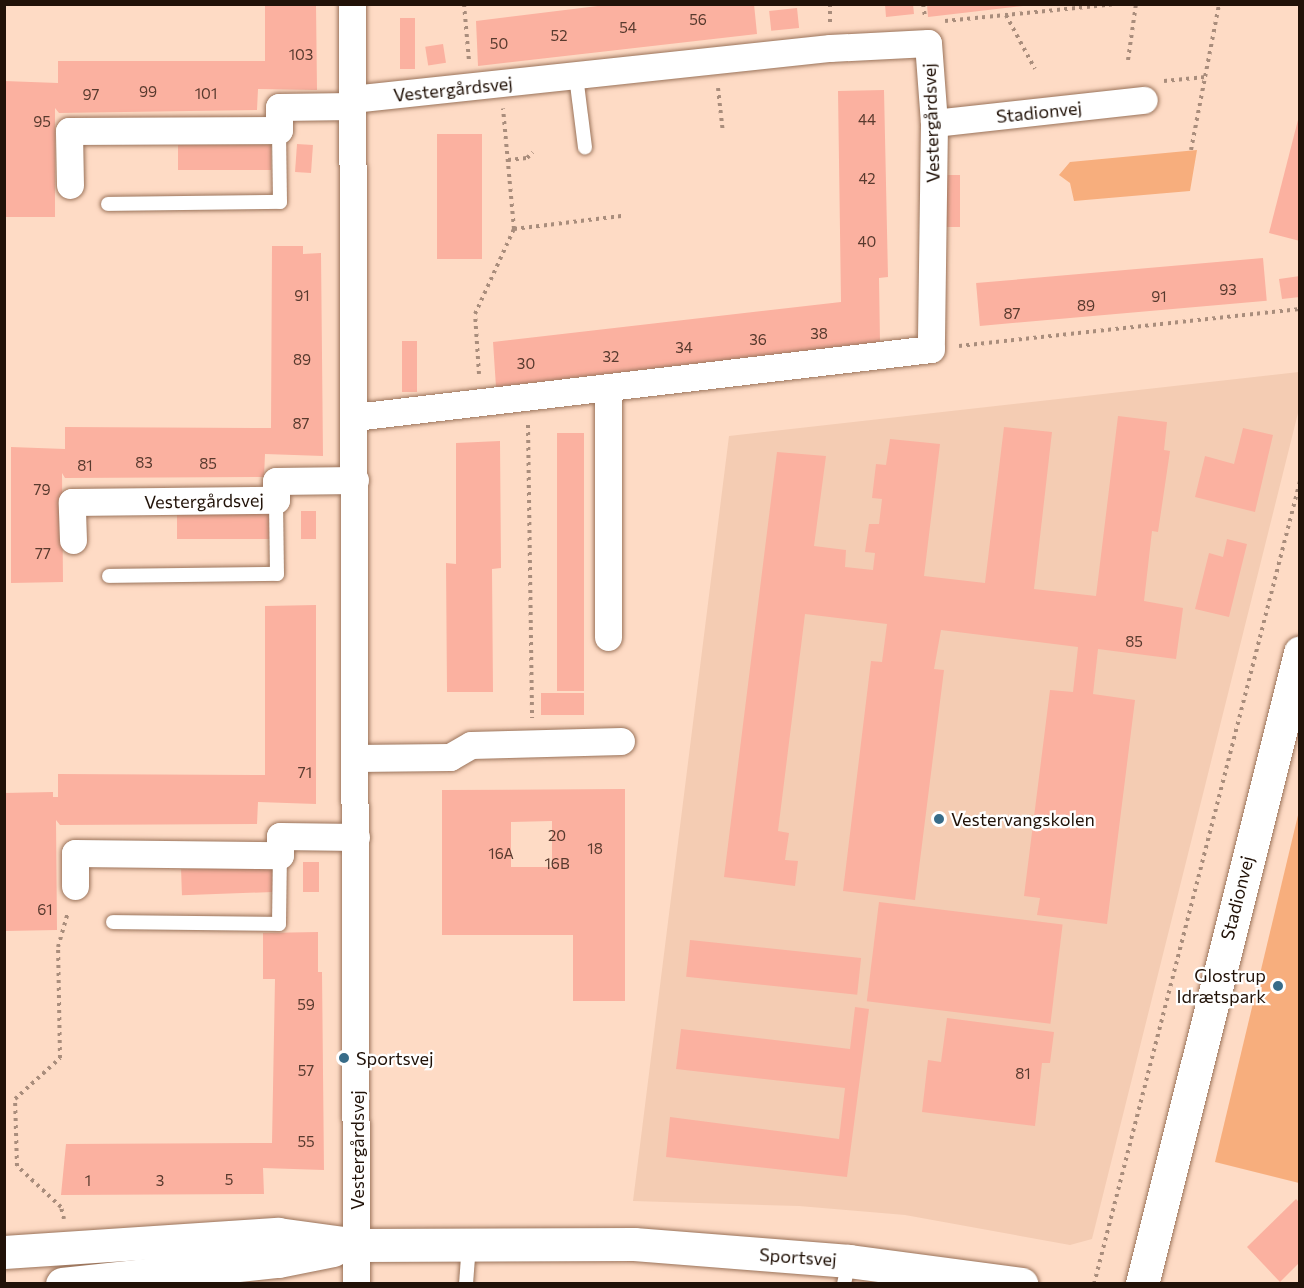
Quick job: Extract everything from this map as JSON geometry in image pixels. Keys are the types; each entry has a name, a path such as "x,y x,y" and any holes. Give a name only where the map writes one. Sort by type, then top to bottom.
{"street":[{"name":"Vestergårdsvej","path":"352,4 357,837 358,1245 356,1284"},
{"name":"Vestergårdsvej","path":"279,130 279,107 352,103 715,61 928,43 934,123 931,349"},
{"name":"Stadionvej","path":"934,123 1144,100"},
{"path":"70,185 69,131 279,130"},
{"path":"355,417 608,389 931,349"},
{"path":"608,389 608,637"},
{"name":"Vestergårdsvej","path":"73,540 72,502 276,500 276,482 355,480"},
{"name":"Stadionvej","path":"1142,1284 1299,652"},
{"path":"356,758 450,757 471,745 621,741"},
{"path":"75,886 75,853 280,855 280,836 357,837"},
{"name":"Sportsvej","path":"4,1252 278,1234 358,1245 634,1244 847,1272 1021,1284"},
{"name":"Sportsvej","path":"62,1284 278,1261 358,1245"}],"lane":[{"path":"576,76 585,147"},
{"path":"108,204 280,202 279,130"},
{"path":"109,576 277,574 276,500"},
{"path":"113,922 279,924 280,855"},
{"path":"466,1284 469,1243"}],"path":[{"path":"464,4 471,88"},
{"path":"937,22 1116,4"},
{"path":"1128,60 1136,4"},
{"path":"1191,150 1219,4"},
{"path":"1006,15 1035,69"},
{"path":"715,61 723,133"},
{"path":"482,402 475,314 514,229 501,85"},
{"path":"508,160 527,158 533,152"},
{"path":"514,229 621,216"},
{"path":"931,349 1299,309"},
{"path":"527,397 532,744"},
{"path":"1094,1284 1299,481"},
{"path":"69,1249 61,1207 17,1166 15,1099 60,1058 58,947 75,886"}],"shaded area":[{"path":"1197,150 1190,191 1074,201 1070,183 1059,175 1070,162"},
{"name":"Vestervangskolen","path":"1299,372 1299,409 1092,1239 1070,1245 905,1215 799,1206 633,1201 729,436"},
{"name":"Glostrup Idrætspark","path":"1299,811 1299,1183 1215,1162"}],"building":[{"path":"265,4 316,4 317,90 258,89 257,110 59,113 55,108 55,217 4,217 4,81 58,83 58,61 265,61"},
{"path":"614,4 754,4 757,34 478,66 476,21"},
{"path":"885,4 913,4 914,14 886,17"},
{"path":"927,4 1023,4 1023,6 928,17"},
{"path":"797,8 799,28 771,31 769,11"},
{"path":"400,18 415,18 415,69 400,69"},
{"path":"443,44 446,63 428,66 425,47"},
{"path":"884,90 888,277 879,278 880,342 496,387 493,342 841,302 838,91"},
{"path":"1300,116 1300,241 1269,233"},
{"path":"437,134 482,134 482,259 437,259"},
{"path":"297,144 313,145 311,173 295,172"},
{"path":"178,145 271,145 271,170 178,170"},
{"path":"943,175 960,175 960,227 943,227"},
{"path":"272,246 303,246 303,254 321,253 323,456 265,454 264,477 65,478 62,473 63,582 11,583 11,447 65,449 65,427 271,428"},
{"path":"1263,258 1267,301 980,326 976,283"},
{"path":"1300,276 1300,297 1282,299 1279,279"},
{"path":"402,341 417,341 417,392 402,392"},
{"path":"1118,416 1167,422 1164,450 1170,451 1158,532 1152,531 1144,601 1183,608 1176,659 1098,649 1093,694 1135,700 1107,924 1037,915 1040,898 1024,896 1050,690 1073,692 1078,647 941,630 934,669 944,670 915,900 843,891 871,661 882,662 887,624 805,614 778,831 789,833 785,860 798,861 795,886 724,877 777,452 826,456 814,546 846,550 845,567 873,570 875,553 865,552 869,524 879,524 882,499 872,498 876,464 886,465 890,439 940,444 924,576 985,583 1004,427 1052,432 1034,589 1096,596"},
{"path":"1243,428 1273,435 1255,512 1195,497 1205,456 1234,464"},
{"path":"557,433 584,433 584,691 557,691"},
{"path":"500,441 501,568 492,569 493,692 447,692 446,563 456,564 456,443"},
{"path":"301,511 316,511 316,539 301,539"},
{"path":"177,512 271,512 271,539 177,539"},
{"path":"1227,539 1247,544 1229,617 1195,609 1209,553 1223,557"},
{"path":"316,605 316,804 258,802 257,824 60,825 56,820 57,930 5,931 4,793 53,792 53,797 58,797 58,774 265,775 265,606"},
{"path":"541,693 584,693 584,715 541,715"},
{"path":"625,789 625,1001 573,1001 573,935 442,935 442,790","holes":["552,821 552,867 511,867 511,822"]},
{"path":"303,862 319,862 319,892 303,892"},
{"path":"272,866 273,892 182,895 181,869"},
{"path":"879,902 1063,925 1050,1024 867,1001"},
{"path":"318,932 318,972 322,972 324,1170 263,1168 264,1194 61,1195 66,1144 272,1143 275,979 263,979 263,933"},
{"path":"690,940 861,958 857,995 686,977"},
{"path":"855,1007 869,1009 847,1177 666,1157 670,1117 839,1139 845,1088 676,1069 681,1029 850,1049"},
{"path":"947,1018 1054,1032 1050,1063 1042,1063 1035,1126 922,1112 928,1060 941,1062"},
{"path":"1296,1199 1300,1203 1300,1262 1280,1282 1247,1247"}],"place":[{"name":"Vestervangskolen","path":"939,819"},
{"name":"Glostrup Idrætspark","path":"1278,986"},
{"name":"Sportsvej","path":"344,1058"}]}
